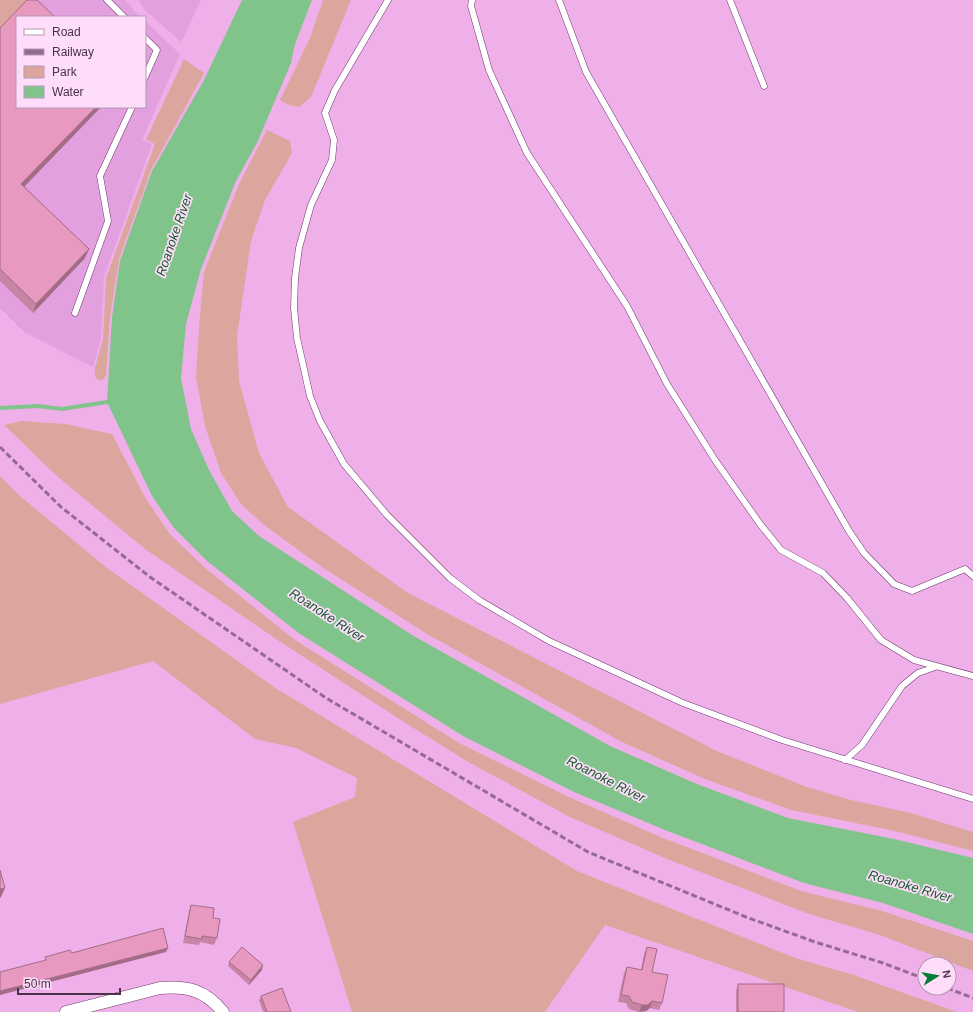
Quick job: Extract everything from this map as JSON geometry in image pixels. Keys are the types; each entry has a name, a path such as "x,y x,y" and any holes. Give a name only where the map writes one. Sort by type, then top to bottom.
{"street":[{"path":"74,1011 160,988 175,987 190,989 204,994 214,1000 223,1012"}],"lane":[{"path":"107,0 123,16"},
{"path":"388,0 335,90 325,113 334,140 332,160 311,205 299,248 296,271 294,308 301,362 310,396 330,441 344,464 387,515 436,566 479,600 517,624 549,641 683,703 782,740 973,799"},
{"path":"472,0 471,6 489,70 527,153 628,306 667,384 714,460 781,550 823,573 847,598 881,640 914,660 935,667 973,676"},
{"path":"559,0 586,72 849,531 864,553 894,584 912,591 965,570 973,576"},
{"path":"730,0 764,86"},
{"path":"146,39 157,50 146,75"},
{"path":"75,313 108,221 100,176 132,108"},
{"path":"845,760 862,745 902,686 918,674 935,667"}],"shaded area":[{"path":"0,0 125,0 139,16 16,16 16,108 146,108 146,22 180,54 142,140 152,144 104,277 101,339 93,367 24,332 0,308"},
{"path":"138,0 201,0 181,42 144,9"}],"green space":[{"path":"0,0 29,0 0,30"},
{"path":"323,0 351,0 311,97 299,107 289,105 280,100 310,38"},
{"path":"184,59 204,73 151,170 119,259 110,318 106,375 103,380 98,380 95,376 95,368 103,339 106,278 155,144 146,140"},
{"path":"267,130 290,141 292,153 265,200 251,241 237,336 239,381 259,453 288,507 408,593 717,751 807,787 851,800 911,813 973,832 973,851 895,831 791,810 705,779 622,742 427,634 322,567 264,525 241,504 221,473 205,426 196,377 199,327 204,272 239,184"},
{"path":"22,421 65,424 112,434 146,499 169,533 205,568 295,640 459,743 571,798 663,838 801,891 882,911 973,941 973,971 957,965 957,956 934,956 880,935 809,914 667,859 570,817 470,763 279,641 145,549 58,477 4,425"},
{"path":"0,476 20,496 107,568 277,689 577,871 798,959 851,974 957,1012 858,1012 605,925 545,1012 352,1012 293,822 355,797 357,778 296,748 255,739 153,661 0,704"}],"water":[{"name":"Roanoke River","path":"242,0 312,0 295,44 291,63 257,143 236,181 201,269 186,324 181,378 191,429 209,470 232,511 259,536 412,635 610,746 697,784 788,818 894,839 973,858 973,934 883,903 804,883 665,830 574,792 463,736 300,634 207,561 174,528 152,496 107,402 112,317 120,261 152,171 204,80"}],"building":[{"path":"27,0 37,0 54,16 16,16 16,108 95,108 21,184 89,249 36,304 0,269 0,28"},
{"path":"0,870 5,888 0,889"},
{"path":"191,905 214,908 213,918 220,919 217,938 202,936 202,939 185,936"},
{"path":"163,928 168,948 0,991 0,972 46,960 45,957 70,950 72,953"},
{"path":"242,947 263,965 251,980 229,962"},
{"path":"647,947 657,949 652,972 668,975 662,1003 652,1001 648,1005 642,1005 632,1002 629,996 621,995 627,967 642,970"},
{"path":"738,984 784,984 784,1012 738,1012"},
{"path":"282,988 291,1012 267,1012 261,996"}],"waterway":[{"path":"0,408 38,406 62,409 107,402 113,404"}],"railway":[{"path":"0,447 61,507 150,577 326,698 588,852 746,917 917,976"},
{"path":"957,992 973,998"}]}
